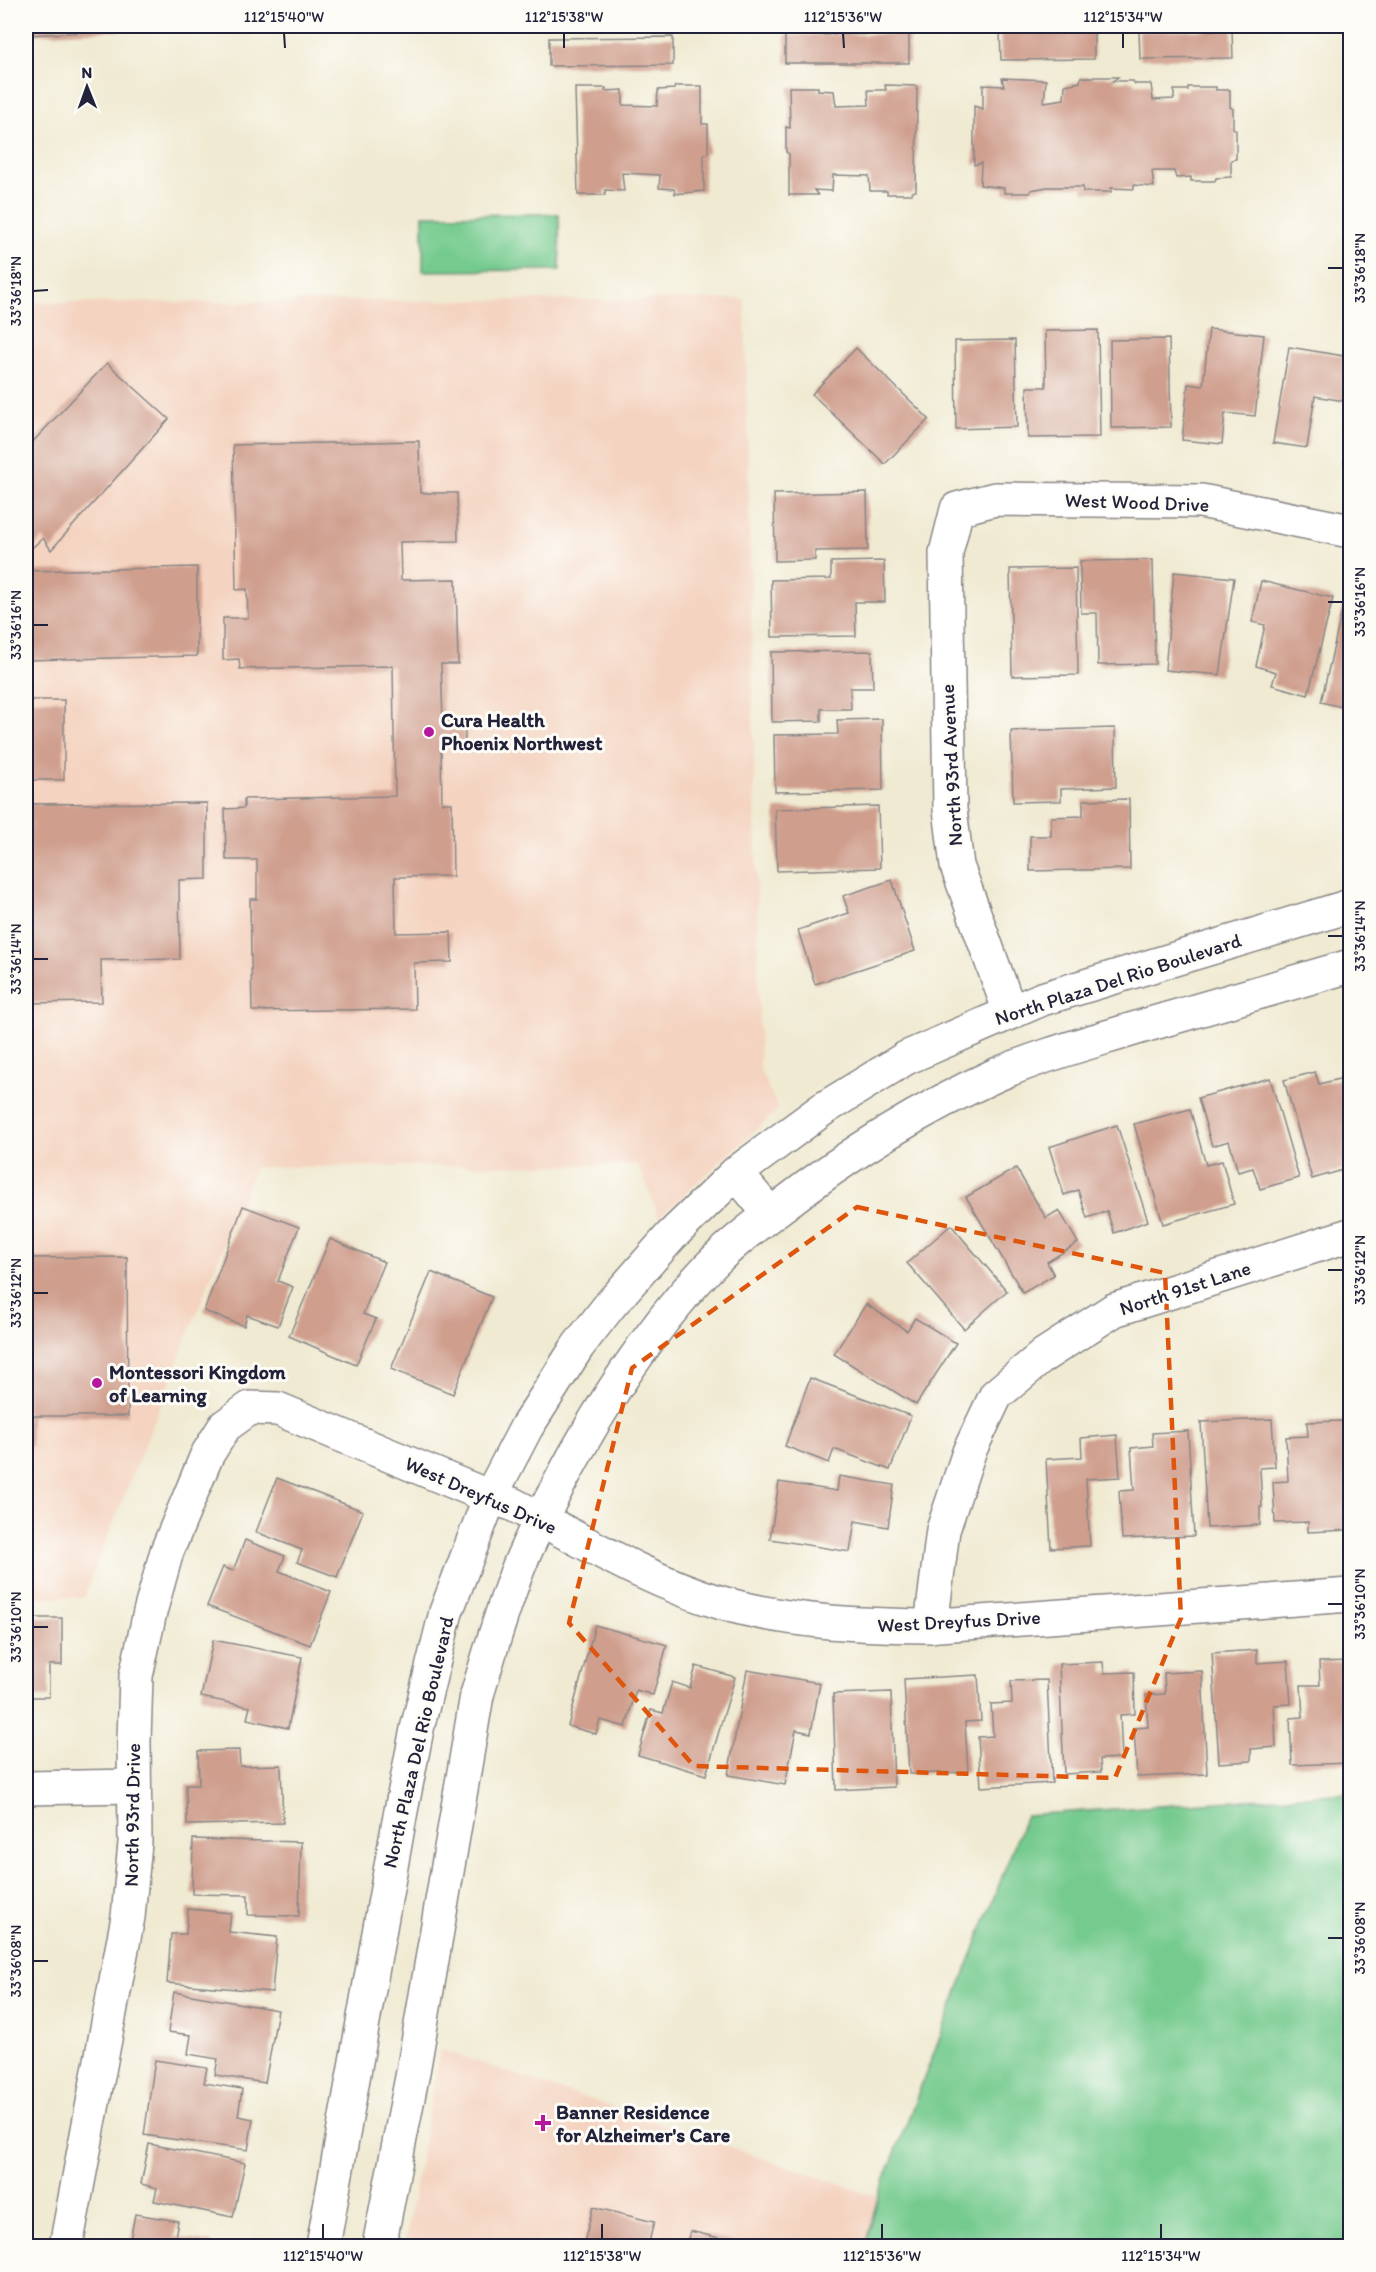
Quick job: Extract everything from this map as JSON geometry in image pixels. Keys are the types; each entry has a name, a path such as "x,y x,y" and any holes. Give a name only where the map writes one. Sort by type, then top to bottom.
{"street":[{"name":"West Wood Drive","path":"957,509 995,499 1201,501 1350,531"},
{"name":"North 93rd Avenue","path":"957,509 946,553 950,809 957,866 1010,1012"},
{"name":"North Plaza Del Rio Boulevard","path":"323,2247 355,2079 386,1889 417,1729 446,1612 490,1497 526,1428 578,1346 610,1305 671,1236 735,1173 823,1109 906,1058 1042,999 1350,906"},
{"path":"379,2247 412,2072 477,1695 516,1573 541,1519 596,1417 668,1316 705,1270 770,1214 896,1126 998,1074 1076,1047 1350,966"},
{"path":"735,1173 770,1214"},
{"name":"North 91st Lane","path":"931,1626 942,1530 969,1452 996,1395 1044,1355 1114,1310 1350,1235"},
{"name":"West Dreyfus Drive","path":"250,1408 278,1409 512,1504 645,1574 722,1603 794,1618 863,1625 931,1626 1350,1596"},
{"name":"North 93rd Drive","path":"66,2247 128,1917 135,1843 136,1676 150,1612 167,1551 207,1455 225,1426 250,1408"},
{"path":"26,1788 134,1786"}],"highlighted area":[{"path":"857,1207 1165,1273 1181,1618 1115,1778 694,1766 569,1623 632,1368"}],"shaded area":[{"path":"745,299 760,1070 779,1109 659,1217 638,1165 255,1167 84,1597 26,1598 26,303"},
{"name":"Banner Residence for Alzheimer's Care","path":"440,2049 878,2197 865,2246 404,2246"}],"green space":[{"path":"559,214 560,270 423,271 423,215"},
{"path":"1350,1793 1350,2246 865,2246 878,2197 1026,1815"}],"building":[{"path":"26,26 193,26 193,27 26,35"},
{"path":"1232,30 1233,58 1140,59 1139,31"},
{"path":"1000,32 1094,32 1094,59 1001,60"},
{"path":"909,34 909,63 785,63 785,35"},
{"path":"673,37 673,65 549,66 549,38"},
{"path":"1081,77 1118,77 1113,81 1151,84 1153,100 1174,99 1174,90 1188,90 1188,87 1216,87 1216,90 1230,90 1233,128 1236,130 1236,159 1231,160 1231,177 1216,178 1215,181 1191,181 1191,177 1176,178 1174,171 1152,171 1154,187 1134,185 1134,189 1111,188 1111,192 1083,192 1083,187 1047,187 1031,190 1030,193 1004,193 1004,188 980,185 981,163 974,165 974,106 983,109 983,85 1004,86 1002,78 1046,80 1044,102 1064,99 1065,85 1080,82"},
{"path":"885,85 917,86 916,191 912,194 887,194 887,191 870,191 869,176 833,175 832,191 814,190 818,195 789,195 789,154 786,152 786,127 790,128 789,87 818,87 818,90 834,91 836,106 869,105 868,90 886,90"},
{"path":"675,86 702,86 702,124 708,124 708,153 704,154 704,191 675,194 674,189 659,188 660,175 622,173 624,191 605,190 605,195 578,195 575,88 623,90 623,105 657,106 658,90 674,89"},
{"path":"1209,329 1264,335 1255,416 1225,413 1222,444 1182,440 1188,384 1203,386"},
{"path":"1098,330 1100,437 1028,438 1027,387 1046,387 1045,331"},
{"path":"1169,339 1171,427 1111,428 1110,340"},
{"path":"1015,340 1017,427 956,429 955,341"},
{"path":"1289,347 1350,357 1350,402 1315,396 1307,448 1273,443"},
{"path":"856,348 929,419 885,464 812,394"},
{"path":"107,363 169,419 51,550 43,538 26,553 26,449"},
{"path":"1350,437 1350,464 1344,463"},
{"name":"Cura Health Phoenix Northwest","path":"419,441 420,493 457,493 458,541 400,542 401,580 456,579 458,664 441,664 443,720 465,719 465,744 441,745 442,803 452,803 453,876 395,877 396,933 451,932 452,962 414,963 415,1009 252,1011 250,899 257,899 257,860 226,860 225,809 244,808 244,799 395,796 393,666 240,669 239,659 223,660 223,618 248,618 247,589 236,590 233,445"},
{"path":"867,492 868,550 815,551 815,560 775,561 774,494"},
{"path":"1153,560 1155,664 1098,665 1097,613 1081,613 1080,561"},
{"path":"884,561 885,602 855,602 856,636 772,637 771,580 831,579 831,562"},
{"path":"197,567 197,656 26,660 26,571"},
{"path":"1076,568 1078,675 1012,676 1010,569"},
{"path":"1174,572 1234,578 1220,675 1165,670"},
{"path":"1261,581 1333,598 1308,695 1272,685 1276,672 1256,666 1265,625 1252,622"},
{"path":"1344,602 1350,604 1350,709 1321,702"},
{"path":"872,651 873,688 850,688 851,709 821,709 821,721 772,722 771,652"},
{"path":"26,700 64,700 64,780 26,780"},
{"path":"882,719 883,790 775,792 774,735 838,734 837,720"},
{"path":"1115,728 1116,787 1061,789 1061,801 1013,802 1011,731"},
{"path":"1129,799 1130,869 1030,871 1030,836 1051,836 1051,817 1083,816 1083,800"},
{"path":"207,803 207,879 179,880 180,959 101,960 102,1002 26,1003 26,804"},
{"path":"878,806 880,868 777,871 775,809"},
{"path":"892,880 915,951 815,984 798,930 849,913 843,896"},
{"path":"1315,1072 1319,1084 1343,1078 1350,1105 1350,1168 1312,1179 1284,1080"},
{"path":"1270,1078 1299,1178 1260,1189 1253,1168 1238,1172 1229,1141 1212,1146 1198,1098"},
{"path":"1190,1109 1206,1165 1222,1161 1234,1204 1163,1224 1134,1124"},
{"path":"1117,1125 1148,1221 1114,1233 1107,1211 1087,1218 1078,1190 1064,1195 1049,1147"},
{"path":"1016,1168 1046,1218 1059,1210 1078,1243 1047,1262 1054,1275 1023,1293 966,1197"},
{"path":"243,1206 299,1227 278,1281 293,1287 278,1326 247,1315 244,1326 204,1311"},
{"path":"951,1225 1007,1291 964,1329 907,1263"},
{"path":"330,1239 384,1262 363,1314 376,1319 356,1365 289,1336"},
{"path":"127,1257 128,1416 31,1416 31,1446 26,1446 26,1258"},
{"path":"431,1272 492,1297 453,1394 391,1369"},
{"path":"866,1304 907,1331 915,1318 956,1343 916,1405 834,1354"},
{"path":"810,1378 911,1416 890,1470 834,1449 829,1463 785,1446"},
{"path":"1272,1419 1275,1467 1260,1468 1262,1507 1260,1507 1260,1525 1207,1528 1201,1422"},
{"path":"1344,1421 1348,1530 1308,1532 1308,1522 1275,1523 1273,1482 1288,1481 1286,1437 1308,1436 1307,1422"},
{"path":"1188,1431 1194,1536 1122,1539 1119,1491 1134,1490 1131,1448 1153,1446 1152,1433"},
{"path":"1117,1435 1120,1477 1086,1479 1090,1546 1051,1548 1046,1459 1082,1457 1081,1438"},
{"path":"839,1476 894,1485 888,1527 855,1521 850,1552 770,1539 779,1482 837,1491"},
{"path":"277,1478 363,1511 337,1577 297,1562 302,1550 256,1532"},
{"path":"245,1540 285,1556 279,1571 331,1592 310,1645 207,1606 223,1567 233,1571"},
{"path":"26,1618 62,1618 62,1665 49,1665 49,1697 30,1697 30,1720 26,1720"},
{"path":"595,1625 667,1645 653,1695 636,1690 626,1727 600,1720 596,1734 568,1726"},
{"path":"213,1640 302,1657 288,1728 247,1719 250,1707 201,1697"},
{"path":"1257,1650 1257,1663 1288,1661 1291,1704 1274,1705 1276,1747 1251,1749 1251,1761 1219,1763 1212,1653"},
{"path":"1350,1661 1350,1763 1292,1765 1290,1718 1303,1717 1301,1685 1320,1685 1319,1662"},
{"path":"1103,1662 1104,1673 1134,1672 1135,1714 1120,1715 1122,1758 1100,1759 1101,1772 1064,1774 1059,1664"},
{"path":"696,1666 735,1677 706,1775 638,1755 651,1710 663,1713 672,1682 690,1688"},
{"path":"747,1670 820,1683 811,1733 796,1730 785,1785 728,1775"},
{"path":"1202,1671 1207,1774 1137,1777 1134,1728 1148,1727 1146,1695 1165,1694 1164,1673"},
{"path":"978,1675 981,1721 965,1722 968,1772 909,1774 904,1679"},
{"path":"1047,1680 1052,1783 981,1787 978,1737 993,1736 991,1704 1012,1703 1011,1681"},
{"path":"891,1692 894,1787 836,1790 833,1694"},
{"path":"239,1750 240,1766 281,1765 283,1823 187,1825 186,1785 199,1785 198,1751"},
{"path":"193,1839 301,1842 299,1916 248,1915 248,1895 192,1894"},
{"path":"188,1909 231,1913 229,1932 277,1937 272,1992 167,1983 171,1934 186,1934"},
{"path":"174,1992 278,2010 265,2083 215,2075 218,2059 188,2054 191,2035 168,2032"},
{"path":"155,2060 207,2068 204,2083 242,2089 238,2116 253,2119 248,2150 144,2135"},
{"path":"149,2144 245,2163 233,2217 154,2201 157,2188 141,2184"},
{"path":"593,2207 654,2222 648,2246 583,2246"},
{"path":"135,2214 178,2221 175,2237 212,2243 212,2246 129,2246"},
{"path":"690,2231 752,2246 686,2246"}],"place":[{"name":"Cura Health Phoenix Northwest","path":"429,732"},
{"name":"Montessori Kingdom of Learning","path":"97,1383"},
{"name":"Banner Residence for Alzheimer's Care","path":"543,2123"}]}
